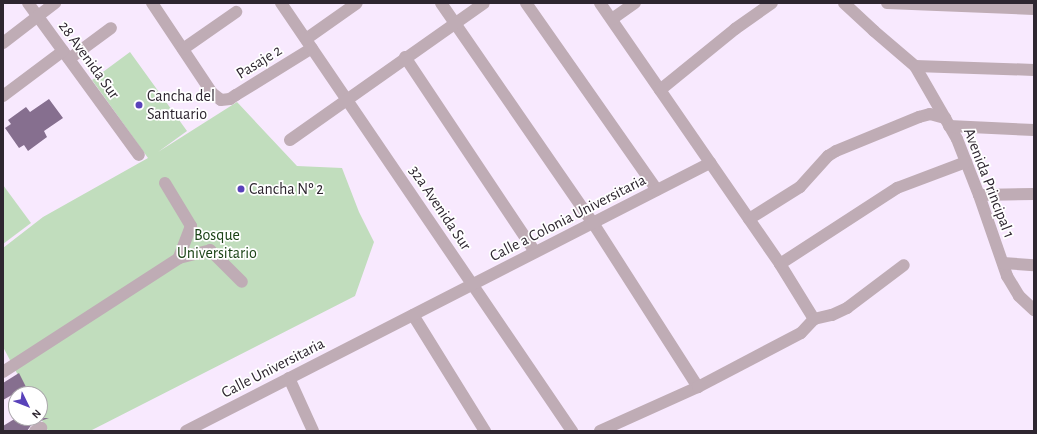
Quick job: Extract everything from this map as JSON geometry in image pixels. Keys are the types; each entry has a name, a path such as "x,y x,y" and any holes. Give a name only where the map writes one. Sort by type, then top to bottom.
{"street":[{"name":"28 Avenida Sur","path":"28,3 139,155"},
{"path":"3,43 55,3"},
{"path":"152,3 183,49 236,12"},
{"name":"32a Avenida Sur","path":"281,3 572,431"},
{"name":"Pasaje 2","path":"183,49 212,93 221,100 230,99 309,44 356,3"},
{"path":"441,3 593,223 698,387"},
{"path":"290,140 405,57 484,3"},
{"path":"526,3 657,190"},
{"path":"600,3 780,264 814,319"},
{"path":"612,19 635,3"},
{"path":"660,90 735,29 772,3"},
{"name":"Avenida Principal 1","path":"844,3 915,66 947,122 966,162 979,194 1007,276 1019,296 1034,310"},
{"path":"887,3 1034,9"},
{"path":"3,96 111,28"},
{"path":"405,57 535,252"},
{"path":"915,66 1034,70"},
{"path":"749,219 800,187 824,160 836,152 919,117 930,114 947,122 1034,130"},
{"path":"780,264 897,188 966,162"},
{"name":"Calle a Colonia Universitaria","path":"375,334 710,163"},
{"path":"165,183 191,226 179,258"},
{"path":"979,194 1034,194"},
{"path":"3,372 179,258 210,250 242,282"},
{"path":"1003,264 1034,265"},
{"path":"600,431 698,387 801,333 814,319 832,315 847,308 904,265"},
{"path":"413,315 485,431"},
{"name":"Calle Universitaria","path":"186,431 375,334"},
{"path":"289,378 313,431"}],"green space":[{"name":"Bosque Universitario","path":"130,52 187,131 158,152 237,102 297,166 342,168 359,212 374,242 355,296 90,431 48,431 45,426 48,426 48,386 24,386 3,347 3,248 43,217 148,158 92,80"},
{"path":"3,185 31,223 3,244"}],"building":[{"path":"49,99 63,118 44,131 47,137 28,151 24,145 19,148 5,128 11,124 8,120 26,107 30,112"},
{"path":"19,373 26,386 8,386 8,397 3,400 3,383"},
{"path":"8,423 8,426 31,426 27,431 3,431 3,426"}],"place":[{"name":"Cancha del Santuario","path":"139,105"},
{"name":"Cancha Nº 2","path":"241,189"}]}
